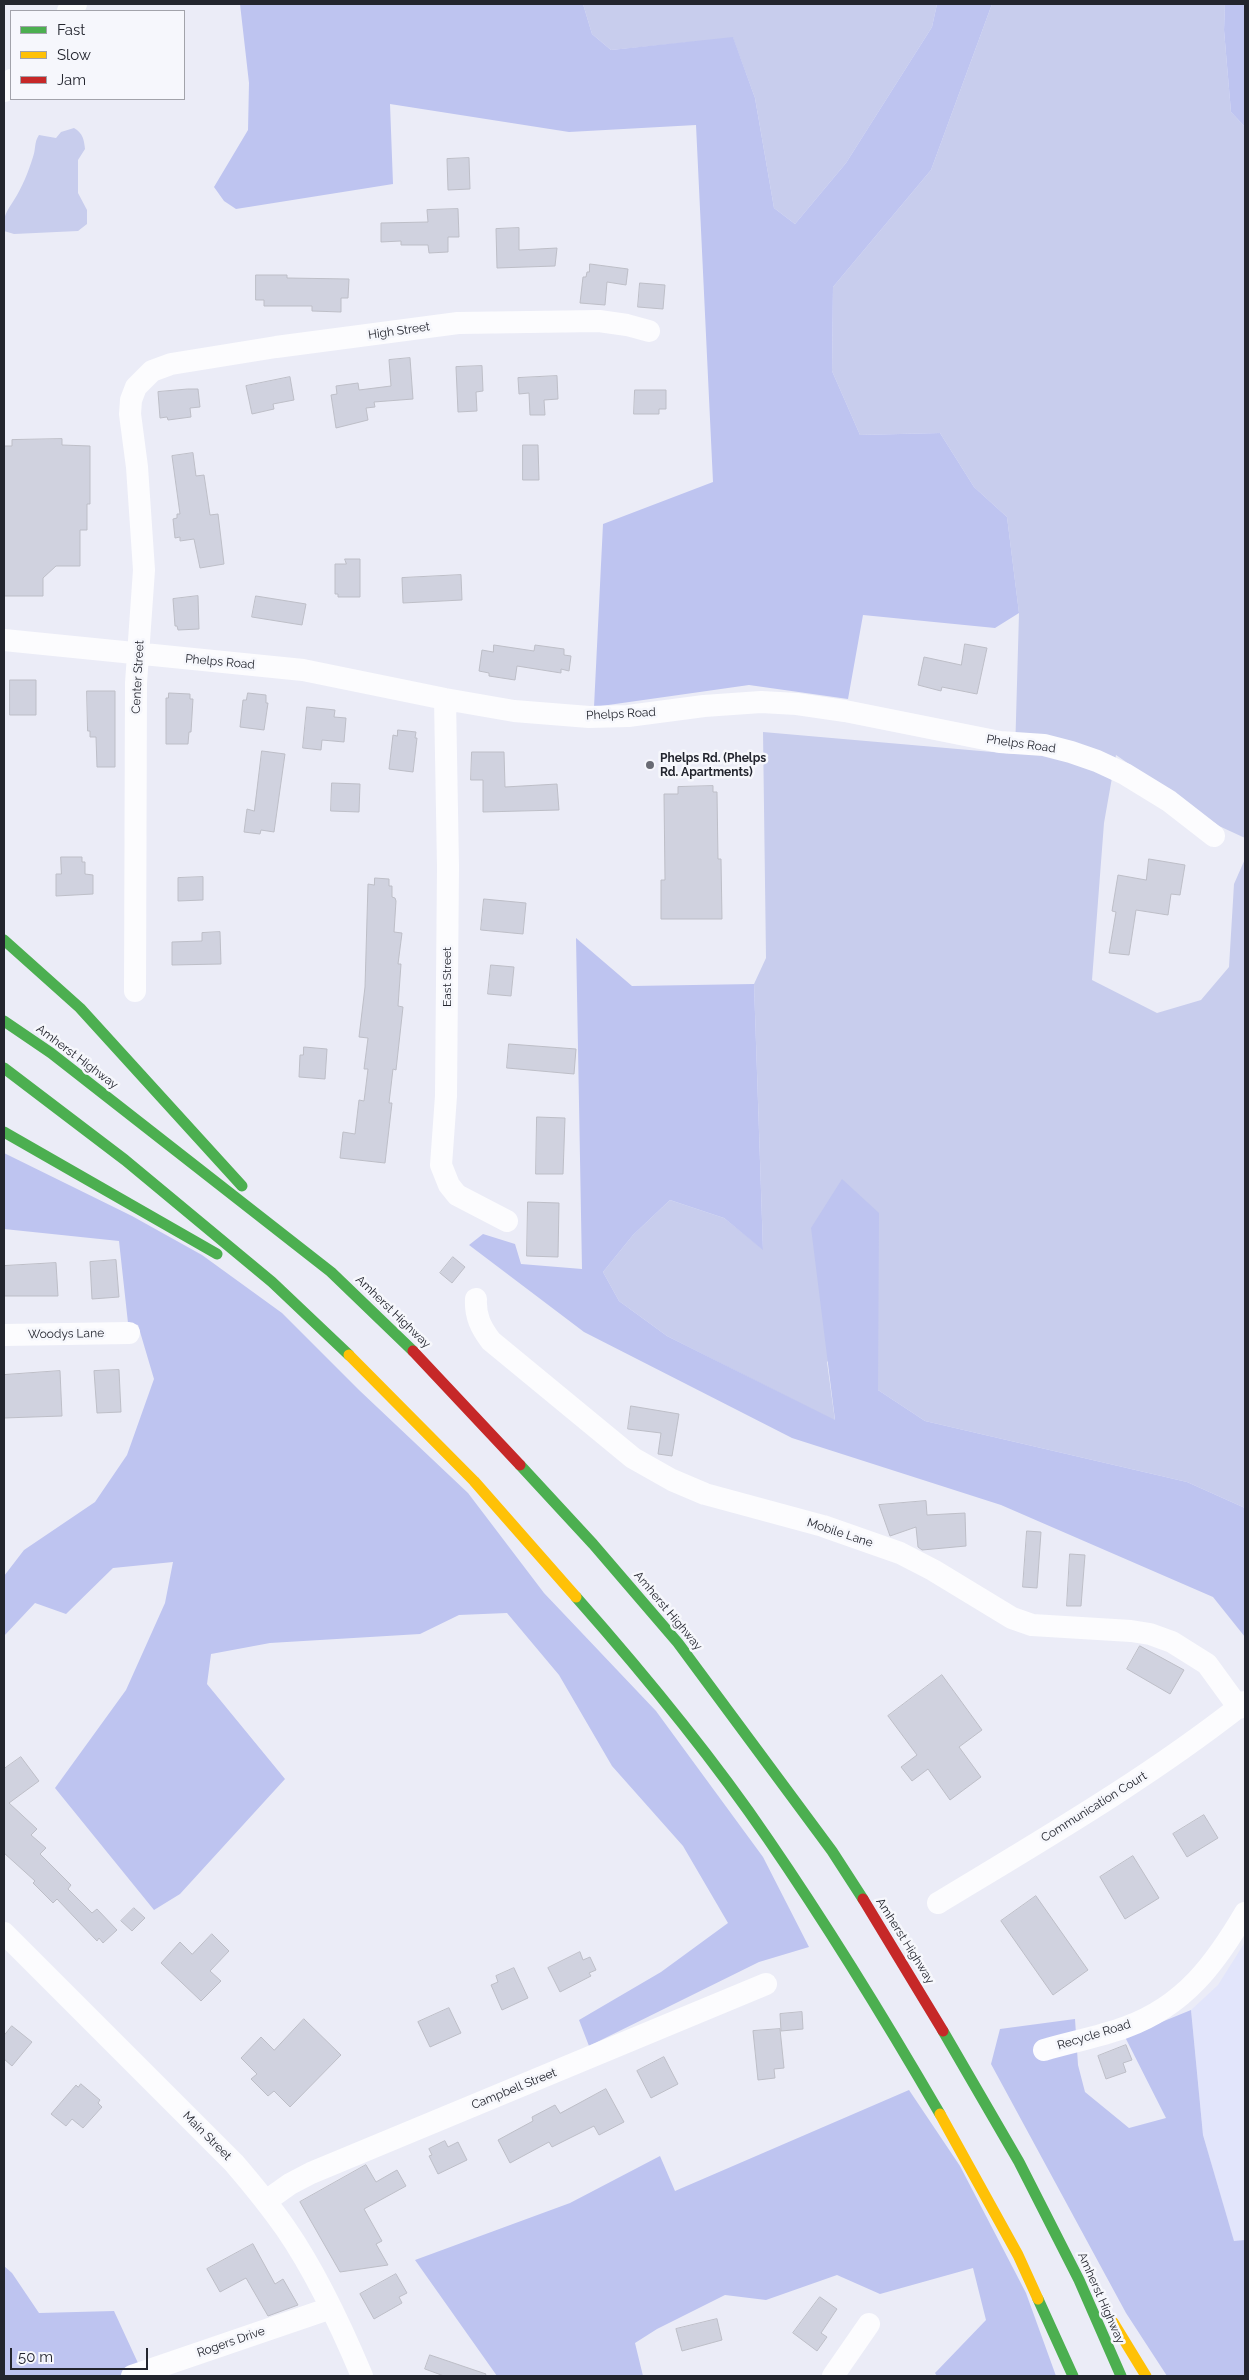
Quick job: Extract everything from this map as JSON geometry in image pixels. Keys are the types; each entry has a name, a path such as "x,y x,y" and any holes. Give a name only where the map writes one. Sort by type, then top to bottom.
{"highway":[{"path":"4,940 80,1008 237,1181 331,1272"},
{"name":"Amherst Highway","path":"4,1021 58,1059 331,1272 414,1350 593,1544 678,1643 832,1851 891,1943 1019,2162 1079,2280 1121,2376"},
{"path":"4,1068 125,1160 272,1282 376,1380 474,1481 625,1652 732,1788 819,1916 958,2144 1018,2255 1072,2376"},
{"path":"4,1132 207,1247 325,1333"},
{"path":"975,2084 1022,2153 1098,2293"},
{"path":"1107,2310 1146,2376"}],"street":[{"name":"High Street","path":"152,371 171,364 458,323 599,322 627,325 649,331"},
{"name":"Center Street","path":"135,991 136,683 144,570 130,414 131,400 136,387 152,371"},
{"name":"Phelps Road","path":"4,640 303,670 514,711 589,717 628,716 743,703 797,704 845,710 1000,742 1044,745 1097,761 1125,774 1169,801 1214,836"},
{"name":"East Street","path":"445,699 448,867 446,1086 441,1165 449,1185 457,1195 506,1220"},
{"name":"Mobile Lane","path":"476,1299 478,1319 482,1330 491,1341 634,1458 672,1480 706,1494 823,1526 900,1553 933,1570 1012,1618 1032,1625 1131,1631 1150,1634 1172,1642 1207,1664 1242,1705"},
{"name":"Woodys Lane","path":"4,1335 129,1333"},
{"name":"Communication Court","path":"938,1903 1064,1827 1155,1768 1242,1705"},
{"name":"Recycle Road","path":"1044,2050 1126,2027 1153,2014 1183,1995 1204,1975 1223,1951 1245,1913"},
{"name":"Main Street","path":"4,1933 234,2163 266,2201 287,2231 331,2308 362,2376"},
{"name":"Campbell Street","path":"266,2201 290,2184 311,2173 766,1984"},
{"name":"Rogers Drive","path":"132,2376 331,2308"},
{"path":"833,2376 869,2324"}],"shaded area":[{"path":"240,4 583,4 592,34 611,50 733,37 755,98 774,208 795,224 846,163 932,27 937,4 992,4 931,170 833,287 832,371 860,435 940,433 974,487 1007,517 1019,613 995,628 863,615 848,699 749,685 594,707 603,524 713,482 696,125 569,132 390,104 393,184 236,209 224,201 214,187 248,130 249,83"},
{"path":"583,4 937,4 932,27 846,163 795,224 774,208 755,98 733,38 611,50 592,34"},
{"path":"992,4 1225,4 1224,30 1231,112 1245,127 1245,838 1219,826 1116,755 1104,823 1092,980 1157,1013 1201,1000 1229,967 1234,884 1245,859 1245,1508 1187,1482 925,1421 878,1390 878,1308 827,1362 835,1421 667,1336 619,1301 603,1272 633,1235 670,1200 724,1218 763,1249 754,984 766,958 763,732 1015,754 1019,613 1007,517 974,487 940,433 860,435 832,371 833,287 931,170"},
{"path":"1225,4 1245,4 1245,127 1231,112 1224,30"},
{"path":"74,128 81,134 85,146 78,160 78,193 87,210 87,224 78,231 14,234 4,231 6,214 25,179 39,135 56,138 61,132"},
{"path":"576,938 632,986 754,984 763,1250 724,1218 670,1200 633,1235 603,1272 619,1301 667,1336 835,1420 811,1228 842,1179 879,1213 878,1390 925,1421 1187,1482 1245,1508 1245,1637 1213,1597 1001,1505 792,1438 584,1332 469,1245 483,1234 515,1244 521,1264 582,1269"},
{"path":"4,1153 132,1216 202,1255 282,1313 359,1390 468,1493 544,1593 656,1711 763,1857 809,1947 759,1962 589,2046 579,2020 661,1972 728,1923 683,1846 612,1766 559,1675 507,1613 459,1615 420,1634 270,1643 211,1654 207,1684 285,1779 180,1894 154,1910 55,1788 126,1690 165,1603 173,1562 113,1568 66,1614 35,1603 4,1636 4,1576 24,1550 95,1502 127,1455 154,1379 138,1325 128,1323 119,1241 4,1229"},
{"path":"1245,1942 1245,2240 1234,2242 1203,2135 1191,2010 1218,1985"},
{"path":"1191,2010 1203,2135 1234,2241 1245,2240 1245,2376 1167,2376 1126,2313 991,2064 1000,2029 1075,2019 1078,2065 1085,2092 1129,2128 1166,2118 1125,2037"},
{"path":"909,2090 960,2166 1026,2293 1056,2376 937,2376 935,2373 986,2320 973,2268 880,2294 837,2275 766,2300 725,2295 657,2329 635,2343 643,2376 497,2376 415,2260 570,2203 660,2156 675,2191"},
{"path":"4,2266 12,2273 39,2313 114,2311 144,2376 4,2376"}],"building":[{"path":"469,158 470,189 448,190 447,159"},
{"path":"458,209 459,237 448,237 448,252 429,253 428,245 401,245 401,241 381,242 381,223 428,222 427,210"},
{"path":"519,228 519,250 557,248 555,266 497,268 496,229"},
{"path":"590,264 628,269 626,285 607,282 605,305 580,303 583,277 586,277 587,272 589,272"},
{"path":"256,275 287,275 287,278 349,279 348,298 341,298 341,312 312,311 312,306 264,306 264,300 256,300"},
{"path":"640,283 665,285 663,309 638,307"},
{"path":"410,358 413,399 374,402 375,407 366,408 368,420 336,428 331,395 337,394 336,386 358,383 359,390 391,386 389,360"},
{"path":"482,366 483,391 476,392 477,411 458,412 456,367"},
{"path":"557,376 558,399 544,400 545,415 530,415 529,393 519,394 518,378"},
{"path":"290,377 294,400 273,404 274,409 252,414 246,386"},
{"path":"198,389 200,407 190,408 191,417 168,420 167,417 160,418 158,392"},
{"path":"635,390 666,390 666,409 659,409 659,414 634,414"},
{"path":"62,439 62,445 90,446 90,504 87,504 87,530 80,530 80,566 56,566 43,578 43,596 4,596 4,446 12,446 12,440"},
{"path":"523,445 538,445 539,480 523,480"},
{"path":"193,453 196,476 204,475 210,515 218,514 224,564 200,568 194,539 180,541 180,537 175,538 173,519 177,518 177,514 180,514 172,456"},
{"path":"345,559 360,559 360,597 338,597 338,594 335,594 335,564 346,564"},
{"path":"461,575 462,600 403,603 402,578"},
{"path":"198,596 199,629 178,630 177,626 175,626 173,599"},
{"path":"256,596 306,604 302,625 252,617"},
{"path":"965,644 987,648 977,694 942,687 941,691 918,685 924,657 961,665"},
{"path":"494,645 534,651 535,645 564,649 564,655 571,656 569,671 561,669 561,673 517,666 515,680 489,676 489,673 479,671 482,650 493,652"},
{"path":"10,680 36,680 36,715 10,715"},
{"path":"87,691 115,691 115,767 97,767 96,737 90,737 90,731 88,731"},
{"path":"169,693 190,694 190,699 193,699 191,732 189,732 188,744 166,744 166,698 168,698"},
{"path":"248,693 266,695 266,703 268,703 264,730 240,727 243,700 246,700"},
{"path":"307,707 335,710 334,717 346,718 344,742 322,740 321,750 303,748"},
{"path":"398,730 416,732 413,772 389,769 393,735 397,736"},
{"path":"262,751 285,754 274,832 261,830 260,834 244,832 247,809 254,811"},
{"path":"472,752 504,752 505,787 557,784 559,810 483,812 483,780 471,780"},
{"path":"332,783 360,784 359,812 331,811"},
{"path":"713,786 713,792 717,792 718,859 721,859 722,919 661,919 661,880 665,880 664,794 678,794 678,787"},
{"path":"61,857 82,857 82,862 85,862 85,874 93,875 93,894 56,896 56,874 61,874"},
{"path":"1149,859 1185,865 1180,895 1171,894 1168,915 1136,910 1129,955 1109,953 1116,912 1112,911 1118,875 1146,880"},
{"path":"203,877 203,900 178,901 178,878"},
{"path":"375,878 389,879 389,886 392,886 392,897 396,901 394,932 402,933 398,964 401,964 398,1006 403,1007 396,1070 393,1069 389,1103 392,1103 385,1163 340,1158 343,1132 355,1134 359,1100 364,1101 368,1069 364,1069 368,1038 359,1037 365,987 368,884 374,885"},
{"path":"484,899 526,903 523,934 481,930"},
{"path":"220,932 221,964 172,965 172,942 202,941 202,933"},
{"path":"491,965 514,967 511,996 488,994"},
{"path":"509,1044 576,1049 574,1074 507,1068"},
{"path":"304,1047 327,1049 325,1079 299,1077 300,1055 303,1055"},
{"path":"537,1117 565,1118 563,1174 536,1174"},
{"path":"528,1202 559,1203 558,1257 527,1256"},
{"path":"453,1257 465,1267 452,1283 440,1273"},
{"path":"116,1260 119,1297 92,1299 90,1262"},
{"path":"56,1263 58,1296 4,1296 4,1266"},
{"path":"119,1370 121,1412 97,1413 94,1371"},
{"path":"60,1371 62,1416 4,1418 4,1375"},
{"path":"631,1406 679,1414 672,1456 658,1454 661,1433 628,1429"},
{"path":"926,1501 927,1515 965,1513 966,1546 922,1550 918,1547 916,1527 890,1536 879,1505"},
{"path":"1027,1531 1041,1532 1037,1588 1023,1587"},
{"path":"1070,1554 1085,1555 1081,1606 1067,1606"},
{"path":"1140,1646 1184,1670 1170,1694 1127,1669"},
{"path":"942,1675 982,1730 959,1747 981,1777 950,1800 928,1769 912,1781 901,1767 917,1755 888,1716"},
{"path":"21,1757 39,1781 9,1803 37,1829 31,1835 46,1848 40,1854 71,1885 68,1889 92,1913 97,1909 117,1930 103,1943 99,1938 97,1941 57,1899 53,1903 33,1883 35,1881 4,1853 4,1769"},
{"path":"1204,1815 1218,1838 1187,1857 1173,1834"},
{"path":"1133,1856 1159,1898 1125,1919 1100,1877"},
{"path":"1036,1896 1088,1970 1053,1995 1001,1921"},
{"path":"134,1908 145,1918 132,1931 121,1921"},
{"path":"212,1934 229,1951 210,1971 221,1981 201,2001 161,1963 180,1942 192,1954"},
{"path":"580,1952 583,1960 590,1957 596,1970 589,1973 591,1976 560,1992 548,1968"},
{"path":"514,1968 528,1998 502,2010 491,1985 498,1982 496,1976"},
{"path":"449,2008 461,2033 430,2047 418,2022"},
{"path":"802,2012 803,2029 781,2031 780,2014"},
{"path":"304,2019 341,2055 290,2107 274,2091 268,2096 251,2079 257,2074 241,2058 261,2037 274,2050"},
{"path":"12,2026 32,2042 12,2066 4,2059 4,2036"},
{"path":"780,2029 784,2068 774,2069 775,2078 758,2080 753,2031"},
{"path":"1126,2045 1132,2060 1123,2063 1126,2072 1106,2079 1098,2056"},
{"path":"664,2057 678,2084 651,2098 637,2071"},
{"path":"81,2084 100,2100 98,2103 102,2107 83,2128 72,2119 66,2126 51,2114 76,2085 78,2087"},
{"path":"606,2089 624,2122 599,2135 594,2126 552,2147 549,2142 510,2163 498,2140 533,2121 532,2117 555,2105 560,2113"},
{"path":"445,2141 448,2147 458,2142 467,2160 438,2174 429,2156 432,2155 429,2149"},
{"path":"366,2165 376,2182 397,2170 406,2186 364,2209 382,2241 376,2244 388,2265 340,2272 300,2202"},
{"path":"253,2244 275,2284 283,2279 298,2305 268,2316 246,2278 220,2292 207,2269"},
{"path":"396,2274 407,2293 399,2297 402,2303 374,2319 360,2294"},
{"path":"820,2297 837,2309 821,2333 827,2337 817,2351 793,2333"},
{"path":"717,2319 722,2340 682,2351 676,2329"},
{"path":"430,2355 486,2374 485,2376 444,2376 425,2369"}],"traffic: fast":[{"path":"4,940 80,1008 242,1186"},
{"path":"4,1021 51,1053 331,1272 413,1351"},
{"path":"4,1068 125,1160 272,1282 349,1355"},
{"path":"4,1132 217,1254"},
{"path":"520,1465 593,1544 678,1643 832,1851 863,1899"},
{"path":"576,1597 676,1715 746,1807 835,1941 940,2114"},
{"path":"943,2031 1019,2162 1079,2280 1121,2376"},
{"path":"1038,2299 1073,2376"}],"traffic: slow":[{"path":"349,1355 474,1481 576,1597"},
{"path":"940,2114 1018,2255 1038,2299"},
{"path":"1113,2322 1146,2376"}],"traffic: jam":[{"path":"413,1351 520,1465"},
{"path":"863,1899 943,2031"}],"place":[{"name":"Phelps Rd. (Phelps Rd. Apartments)","path":"650,765"}]}
